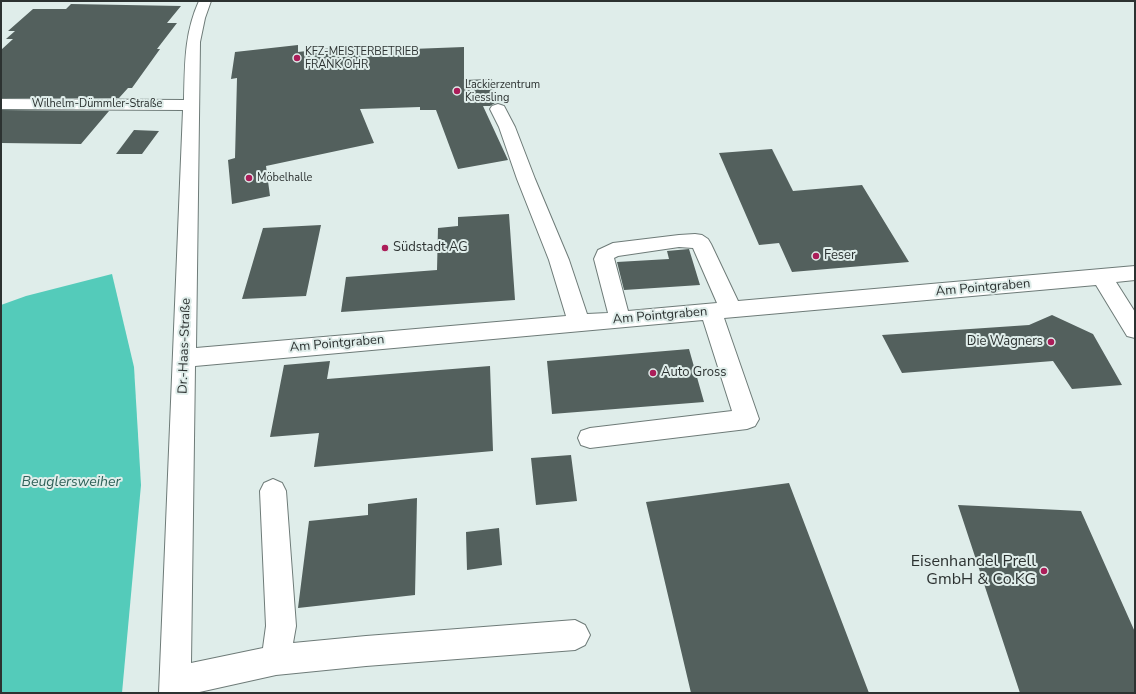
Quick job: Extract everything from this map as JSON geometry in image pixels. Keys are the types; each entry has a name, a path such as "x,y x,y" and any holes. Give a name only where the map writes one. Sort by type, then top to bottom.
{"street":[{"name":"Dr.-Haas-Straße","path":"175,688 193,42 198,18 205,1"},
{"name":"Wilhelm-Dümmler-Straße","path":"1,104 192,105"},
{"path":"498,109 507,127 526,179 559,260 579,323"},
{"path":"590,438 747,419 721,311 701,244 695,240 680,241 613,250 605,255 604,260 620,319"},
{"name":"Am Pointgraben","path":"184,358 1135,273"},
{"path":"1102,277 1135,330"},
{"path":"273,491 281,626 276,660"},
{"path":"175,688 276,660 366,651 575,635"}],"water":[{"name":"Beuglersweiher","path":"112,274 134,367 141,485 122,693 1,693 1,305 26,296"}],"building":[{"path":"71,4 181,6 167,23 177,23 157,49 160,49 132,88 128,88 119,98 1,98 1,50 13,39 6,39 15,31 8,31 33,9 66,9"},
{"path":"298,45 298,52 358,45 359,51 464,47 464,80 492,79 495,103 490,106 483,106 508,160 458,169 436,110 420,110 420,107 360,109 374,143 266,166 270,196 232,204 228,160 235,158 237,78 231,79 235,52"},
{"path":"1,110 109,111 81,144 1,143"},
{"path":"134,130 159,131 142,154 116,154"},
{"path":"772,149 793,191 862,185 909,262 792,272 779,243 759,245 719,153"},
{"path":"509,214 515,300 341,312 346,277 437,270 438,228 458,226 458,217"},
{"path":"321,225 306,296 242,299 263,228"},
{"path":"689,249 700,285 624,290 617,262 669,259 667,251"},
{"path":"1052,315 1093,334 1122,385 1072,389 1053,361 902,373 882,335 1029,325"},
{"path":"689,349 704,402 552,414 547,361"},
{"path":"330,361 327,379 490,366 493,451 314,467 319,433 270,437 284,365"},
{"path":"571,455 577,501 536,505 531,458"},
{"path":"789,483 869,693 691,693 646,502"},
{"path":"417,498 415,595 298,608 309,521 368,515 368,504"},
{"name":"Eisenhandel Prell GmbH & Co.KG","path":"958,505 1081,511 1135,632 1135,693 1020,693"},
{"path":"499,528 502,565 467,570 466,532"}],"place":[{"name":"KFZ-MEISTERBETRIEB FRANK OHR","path":"297,58"},
{"name":"Lackierzentrum Kiessling","path":"457,91"},
{"name":"Möbelhalle","path":"249,178"},
{"name":"Südstadt AG","path":"385,248"},
{"name":"Feser","path":"816,256"},
{"name":"Die Wagners","path":"1051,342"},
{"name":"Auto Gross","path":"653,373"},
{"name":"Eisenhandel Prell GmbH & Co.KG","path":"1044,571"}]}
